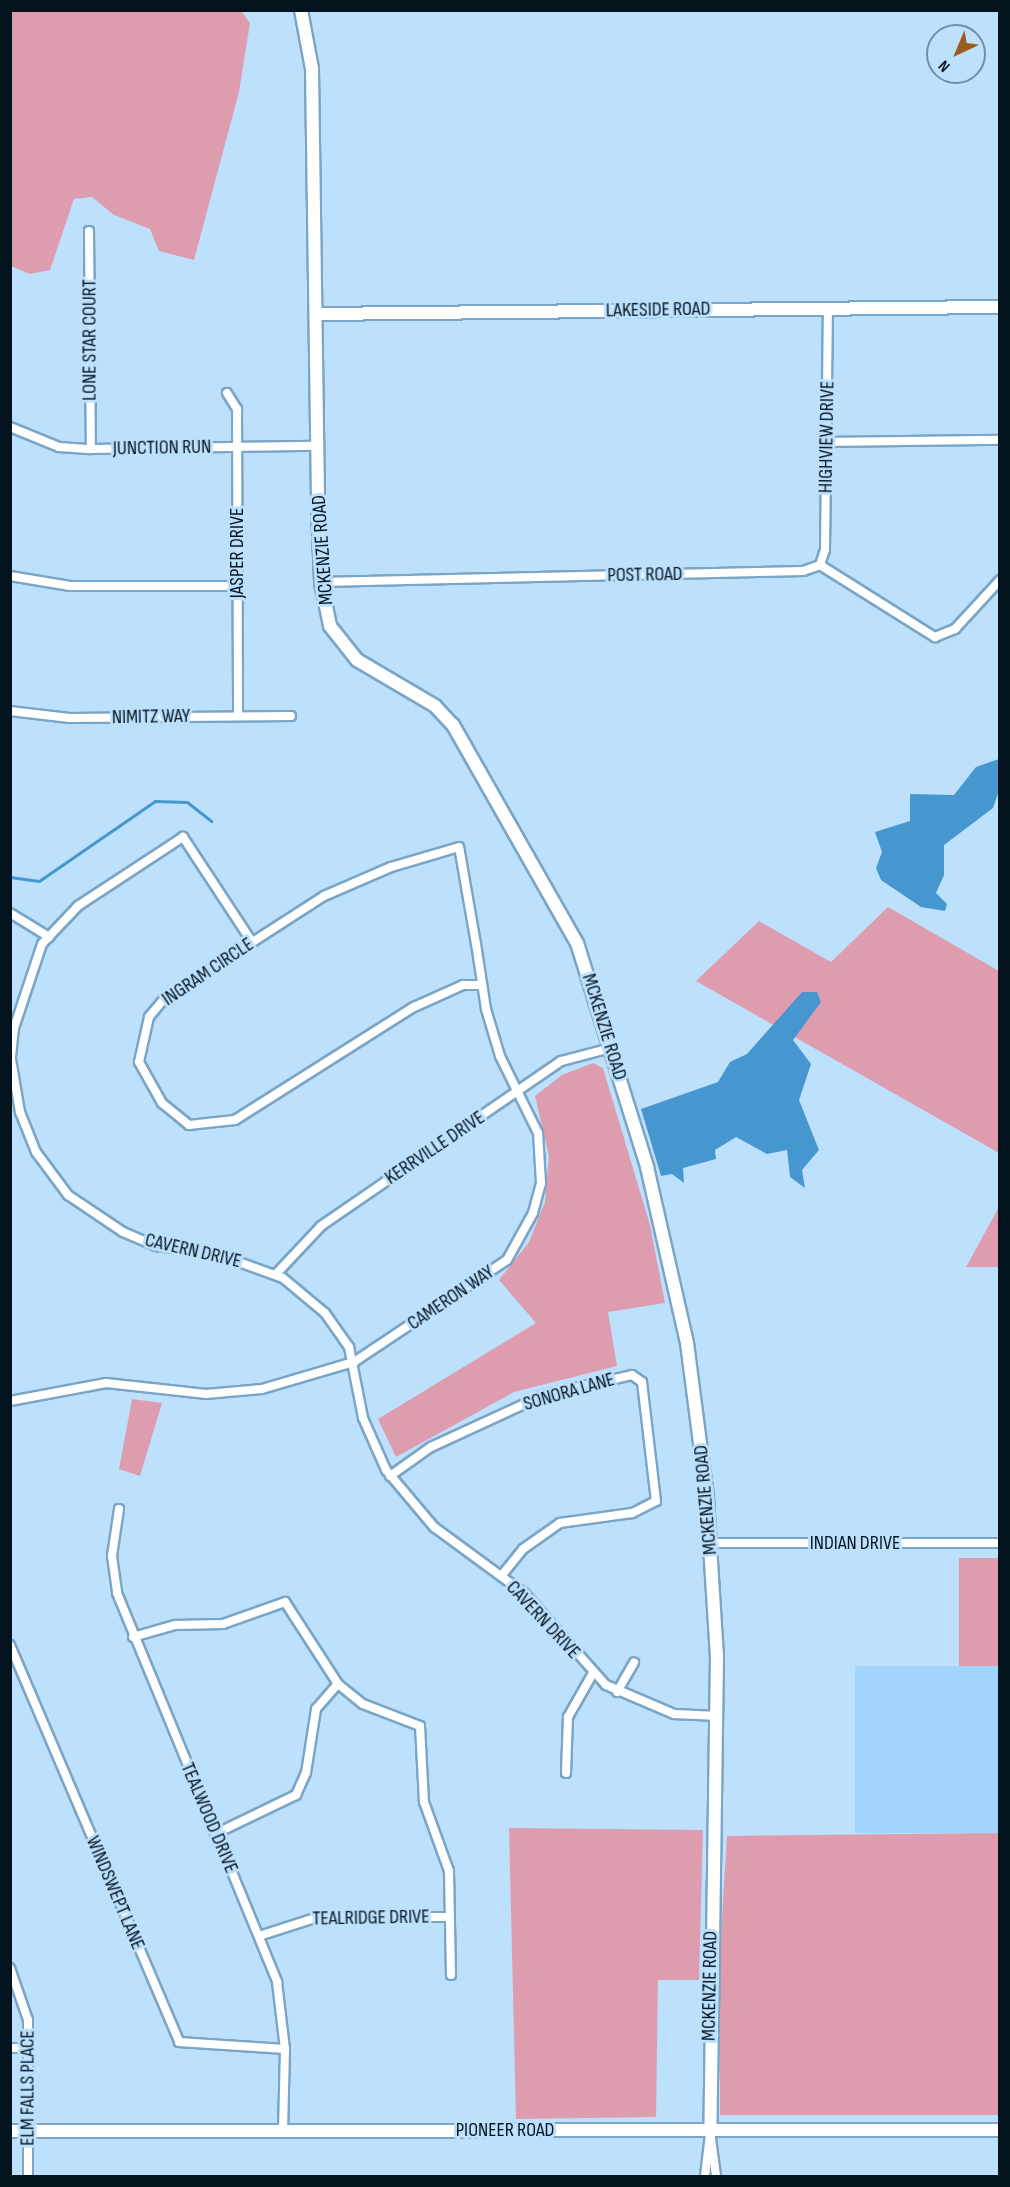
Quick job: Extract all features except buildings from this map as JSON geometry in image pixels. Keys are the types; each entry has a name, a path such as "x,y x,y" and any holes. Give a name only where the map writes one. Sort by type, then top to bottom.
{"street":[{"name":"MCKENZIE ROAD","path":"301,10 312,69 321,582 330,626 357,660 435,706 467,743 512,834 577,943 611,1048 669,1253 687,1343 711,1543 718,1716 710,2131"},
{"name":"LONE STAR COURT","path":"89,231 91,449"},
{"name":"LAKESIDE ROAD","path":"316,314 999,307"},
{"name":"HIGHVIEW DRIVE","path":"820,565 827,442 828,309"},
{"name":"JASPER DRIVE","path":"228,393 237,409 238,716"},
{"name":"JUNCTION RUN","path":"10,427 59,447 91,449 317,446"},
{"path":"827,442 999,440"},
{"path":"820,565 935,637 946,635 999,580"},
{"name":"POST ROAD","path":"321,582 804,571 820,565"},
{"path":"10,576 70,586 238,586"},
{"name":"NIMITZ WAY","path":"10,711 70,718 291,716"},
{"name":"CAVERN DRIVE","path":"252,942 183,837 78,906 49,937 29,974 11,1059 20,1112 41,1160 68,1195 123,1232 156,1246 217,1254 276,1274 326,1313 354,1362 363,1418 390,1476 434,1527 502,1575 593,1673 617,1692 674,1714 718,1716"},
{"name":"INGRAM CIRCLE","path":"459,847 391,867 324,896 164,999 141,1038 139,1062 146,1080 162,1103 189,1125 235,1120 414,1007 463,985 483,985"},
{"name":"CAMERON WAY","path":"10,1401 106,1383 206,1394 262,1389 354,1362 479,1282 519,1243 541,1183 538,1133 500,1056 483,985 459,847"},
{"path":"10,913 49,937"},
{"name":"KERRVILLE DRIVE","path":"276,1274 321,1226 561,1061 611,1048"},
{"name":"SONORA LANE","path":"390,1476 430,1448 544,1395 632,1375 642,1382 656,1501 632,1514 560,1523 523,1550 502,1575"},
{"name":"TEALWOOD DRIVE","path":"119,1509 112,1556 133,1636 259,1936 283,2007 285,2049 283,2131"},
{"name":"INDIAN DRIVE","path":"711,1543 999,1543"},
{"path":"133,1636 175,1625 224,1624 285,1602 338,1684 363,1704 420,1726 423,1802 449,1871 451,1975"},
{"name":"WINDSWEPT LANE","path":"10,1645 179,2042 285,2049"},
{"path":"617,1692 634,1662"},
{"path":"566,1773 568,1717 593,1673"},
{"path":"215,1834 296,1795 306,1773 316,1709 338,1684"},
{"name":"TEALRIDGE DRIVE","path":"259,1936 318,1917 450,1917"},
{"name":"ELM FALLS PLACE","path":"10,1968 24,1999 28,2048 28,2176"},
{"path":"10,2048 28,2048"},
{"name":"PIONEER ROAD","path":"10,2132 999,2130"},
{"path":"705,2176 710,2131"},
{"path":"710,2131 716,2176"}],"shaded area":[{"path":"10,11 241,11 250,23 239,92 194,260 159,251 150,229 114,215 92,197 74,199 50,270 30,274 11,266"},
{"path":"999,759 999,791 993,808 944,845 944,875 936,893 947,904 945,911 921,907 881,880 876,868 882,852 875,832 910,821 910,794 954,795 976,767"},
{"path":"888,907 999,971 999,1153 696,981 759,921 831,962"},
{"path":"802,992 817,992 821,1002 793,1040 811,1064 799,1100 819,1150 802,1170 805,1188 790,1177 787,1150 767,1154 736,1137 715,1150 716,1159 683,1168 684,1183 672,1174 661,1176 641,1109 718,1082 730,1062 747,1054"},
{"path":"593,1063 603,1068 650,1225 665,1303 608,1312 617,1366 514,1392 396,1457 378,1419 536,1323 499,1280 529,1242 545,1202 549,1156 535,1096 562,1075"},
{"path":"999,1207 999,1267 966,1267"},
{"path":"132,1399 162,1403 140,1476 119,1469"},
{"path":"959,1558 999,1558 999,1666 959,1666"},
{"path":"855,1666 999,1666 999,1833 855,1833"},
{"path":"509,1828 703,1830 699,1980 658,1980 656,2117 516,2119"},
{"path":"999,1833 999,2115 720,2115 720,1951 727,1836"}],"waterway":[{"path":"10,877 39,881 155,801 187,802 211,821"}]}
